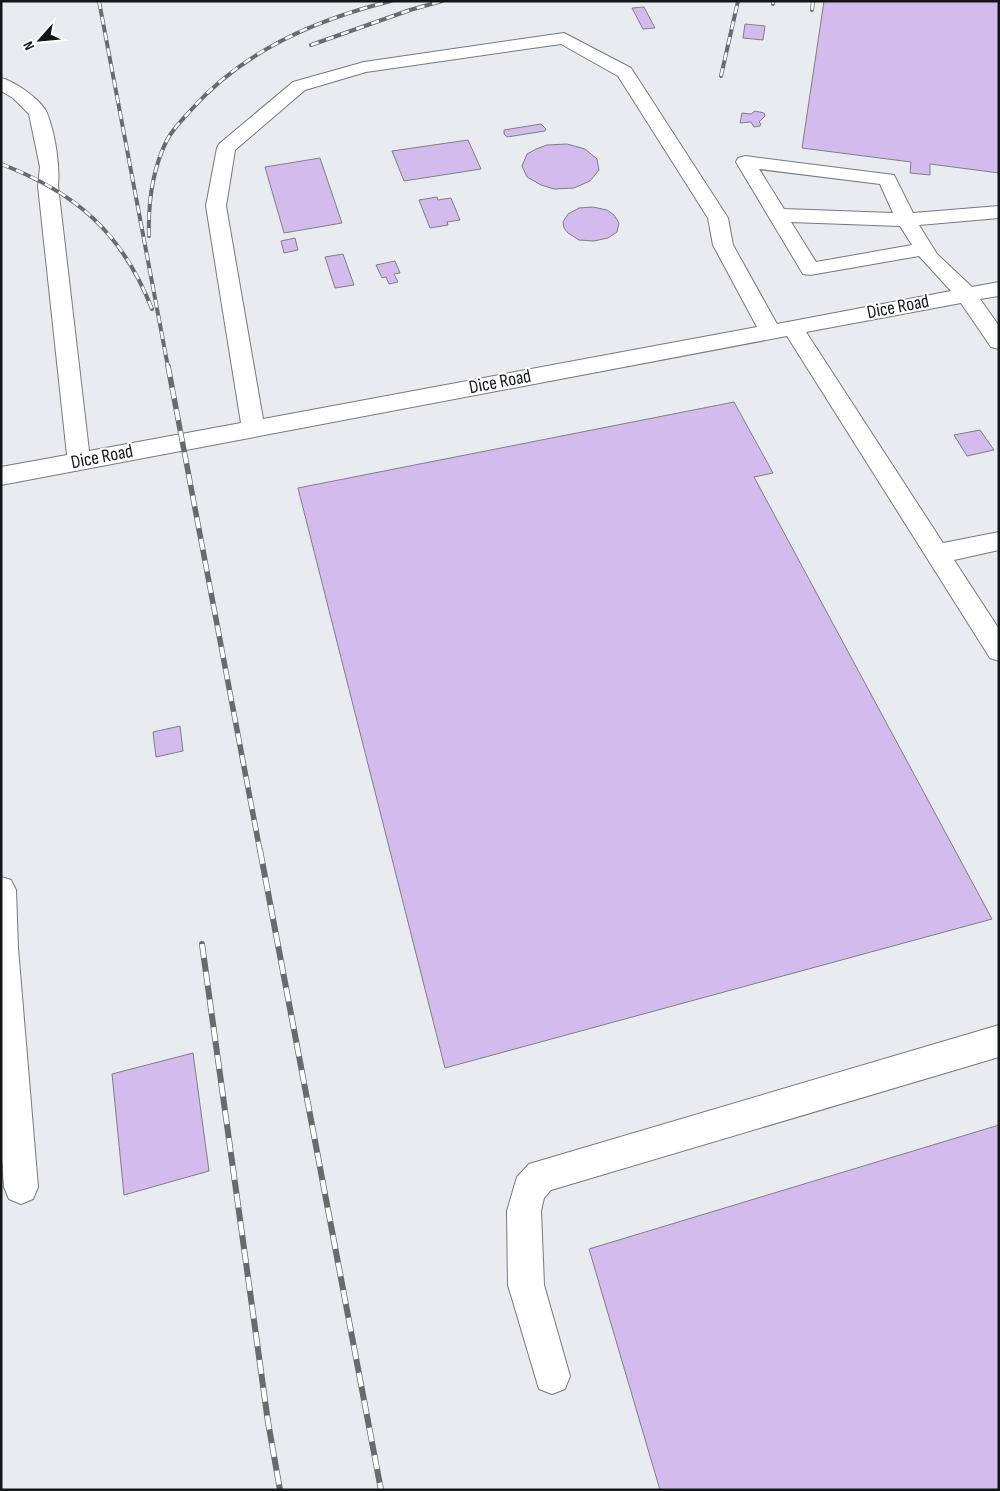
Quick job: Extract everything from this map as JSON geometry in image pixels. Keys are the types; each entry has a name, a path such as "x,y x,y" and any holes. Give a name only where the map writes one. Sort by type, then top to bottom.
{"street":[{"path":"253,428 216,206 226,148 300,86 364,67 564,38 626,72 718,218 724,245 770,331"},
{"path":"1,83 19,94 38,112 50,167 48,186 79,461"},
{"path":"924,249 810,269 745,162 887,179 906,220 930,258 966,294 999,342"},
{"path":"777,215 906,220 999,212"},
{"name":"Dice Road","path":"1,476 999,289"},
{"path":"792,327 999,652"},
{"path":"937,554 999,541"},
{"path":"1,890 21,1187"},
{"path":"552,1376 526,1285 524,1211 529,1189 541,1176 999,1041"}],"building":[{"path":"824,1 999,1 999,173 930,164 930,175 910,173 911,162 802,148"},
{"path":"644,7 655,28 643,29 632,8"},
{"path":"745,24 765,26 763,40 743,38"},
{"path":"755,111 764,113 765,116 759,122 760,126 754,127 751,122 740,123 742,113 751,114"},
{"path":"541,124 546,129 545,131 507,137 504,134 504,130"},
{"path":"468,140 481,169 404,181 392,151"},
{"path":"567,144 585,149 597,159 599,170 590,181 574,188 554,189 541,185 527,177 522,166 527,154 547,145"},
{"path":"320,158 342,223 284,233 265,167"},
{"path":"437,197 438,200 451,198 460,220 447,222 448,225 430,228 419,200"},
{"path":"593,207 607,210 614,215 619,223 617,232 608,238 594,241 579,240 568,233 564,228 563,222 568,214 579,208"},
{"path":"295,238 298,250 284,253 281,241"},
{"path":"343,254 354,285 335,288 325,257"},
{"path":"395,261 400,273 394,274 398,282 389,284 386,277 382,278 376,265"},
{"path":"734,402 773,473 754,477 992,919 445,1068 298,488"},
{"path":"980,430 994,450 967,456 954,435"},
{"path":"180,726 183,751 156,757 153,732"},
{"path":"193,1053 209,1171 124,1195 112,1074"},
{"path":"999,1125 999,1490 660,1490 589,1249"}],"railway":[{"path":"99,1 168,367"},
{"path":"149,236 149,211 152,187 162,151 175,128 211,89 257,55 282,40 335,18 391,1"},
{"path":"311,45 410,10 442,1"},
{"path":"721,76 738,1"},
{"path":"812,10 813,1"},
{"path":"1,164 28,175 52,188 94,219 111,237 126,258 140,282 152,309"},
{"path":"168,366 260,851"},
{"path":"260,850 381,1490"},
{"path":"202,944 268,1422 280,1490"}]}
